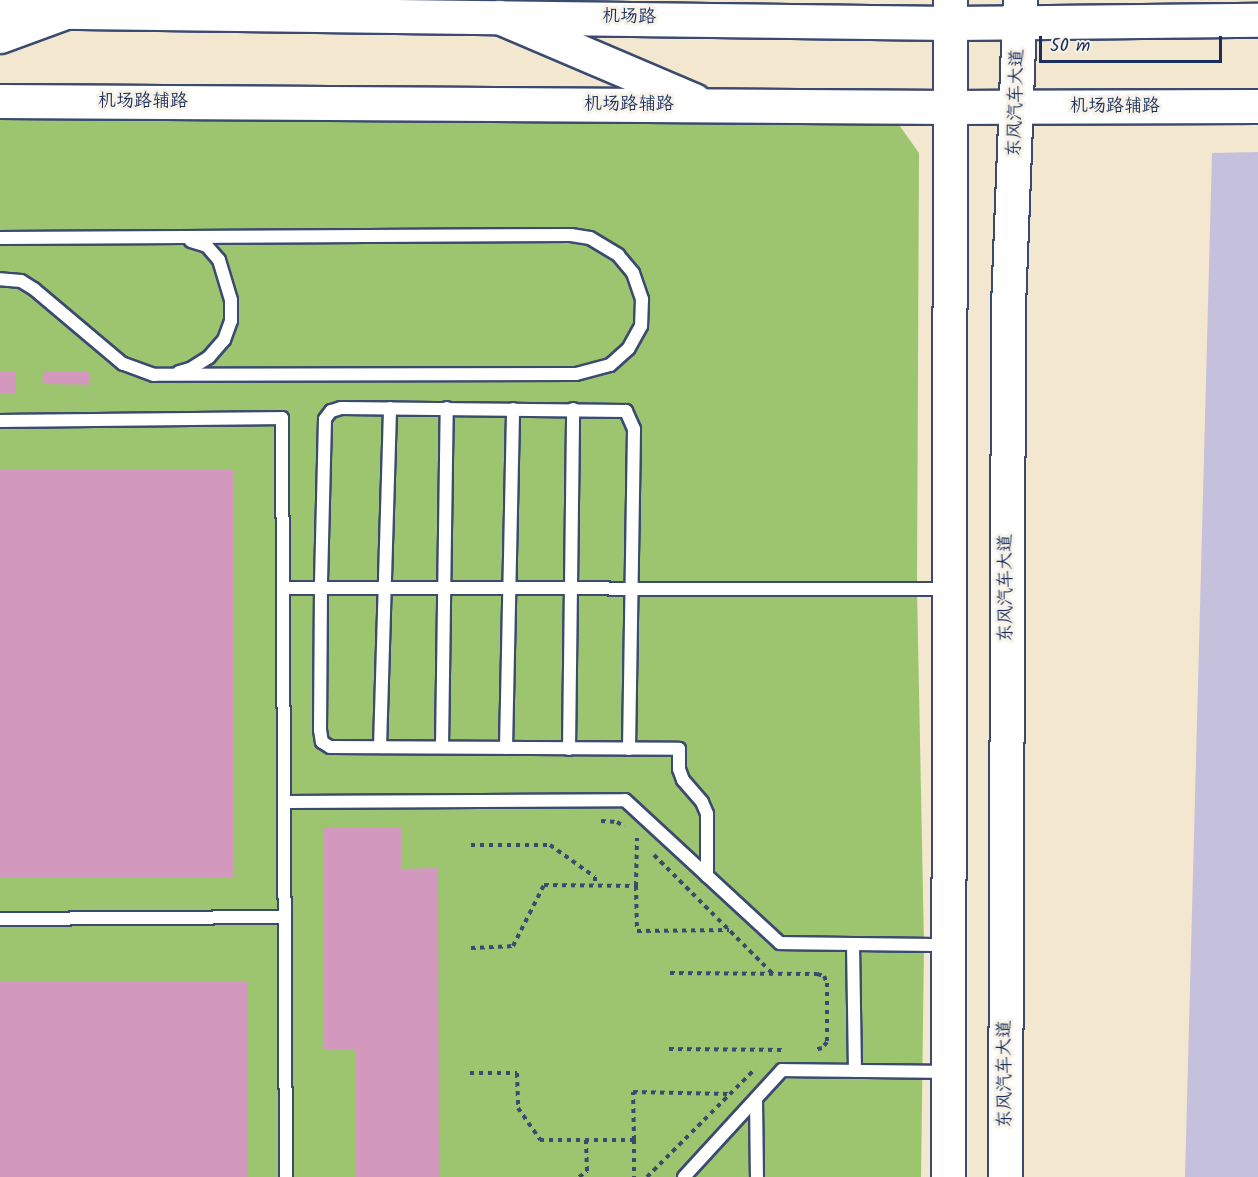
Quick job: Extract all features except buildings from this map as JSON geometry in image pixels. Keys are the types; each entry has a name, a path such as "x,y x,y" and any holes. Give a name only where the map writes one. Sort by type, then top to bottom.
{"main road":[{"name":"机场路","path":"0,11 497,16 1020,11 1258,20"},
{"path":"0,36 68,11"},
{"path":"948,1177 950,11"},
{"name":"东风汽车大道","path":"1005,1177 1008,306 1020,11"},
{"path":"497,16 707,106"},
{"name":"机场路辅路","path":"0,101 951,108 1258,106"}],"lane":[{"path":"0,238 571,235 590,238 618,255 633,273 642,299 641,326 628,349 610,365 576,374 164,375 137,371 123,364 34,289 21,281 0,279"},
{"path":"164,375 190,369 209,357 224,340 231,321 231,300 219,260 207,246 177,238"},
{"path":"629,749 634,429 626,411 447,408 341,408 331,411 325,419 321,588 320,730 322,742 330,747 442,747 506,748 569,748 629,749 679,749 679,769 682,780 702,802 707,814 707,876"},
{"path":"380,747 390,408"},
{"path":"442,747 447,408"},
{"path":"506,748 513,409"},
{"path":"569,748 573,409"},
{"path":"0,422 282,418 286,802 286,1177"},
{"path":"284,588 949,589"},
{"path":"286,802 625,800 780,943 948,945"},
{"path":"0,919 285,917"},
{"path":"853,944 855,1071"},
{"path":"684,1177 782,1070 948,1072"},
{"path":"756,1099 757,1177"}],"path":[{"path":"599,820 617,822 638,838 772,974"},
{"path":"638,838 637,932 729,930"},
{"path":"471,845 550,845 595,878 595,886"},
{"path":"471,948 513,946 544,885 636,886"},
{"path":"670,973 824,976 827,983 827,1042 822,1048 805,1050"},
{"path":"669,1049 785,1050"},
{"path":"767,1057 774,1050"},
{"path":"647,1177 760,1065"},
{"path":"470,1073 517,1073 518,1108 540,1140 633,1140"},
{"path":"634,1177 633,1092 730,1094"},
{"path":"579,1177 587,1171 586,1140"}],"shaded area":[{"path":"1258,152 1258,1177 1185,1177 1212,153"}],"green space":[{"path":"0,120 897,122 919,153 917,589 924,945 921,1177 0,1177"}]}
